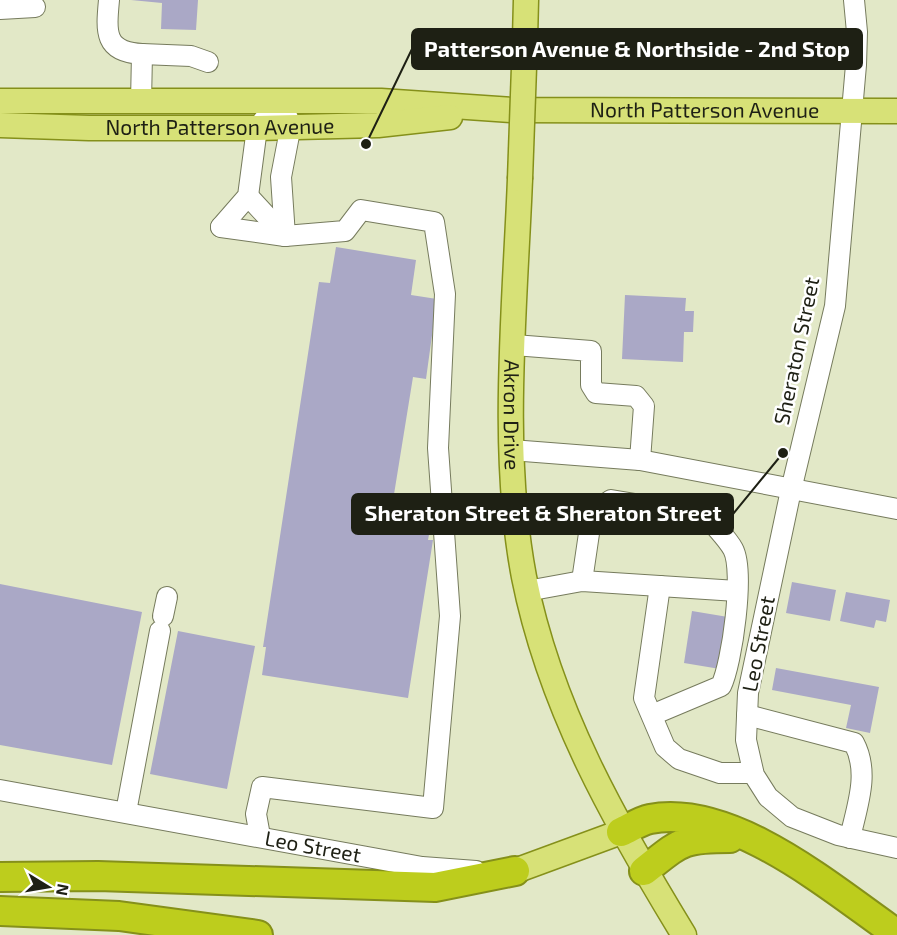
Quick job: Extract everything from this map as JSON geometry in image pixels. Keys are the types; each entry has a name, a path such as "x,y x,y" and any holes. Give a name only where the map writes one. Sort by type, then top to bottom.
{"highway":[{"path":"621,832 650,819 695,819 753,838 897,934"},
{"path":"644,871 679,843 693,838 753,838"},
{"path":"0,877 98,876 435,887 515,871"},
{"path":"0,911 118,916 258,935"}],"main road":[{"name":"Akron Drive","path":"526,0 510,450 527,591 545,658 568,721 621,832 684,935"},
{"name":"North Patterson Avenue","path":"0,101 381,101 512,110 897,111"},
{"name":"North Patterson Avenue","path":"0,124 89,128 378,125 512,110"},
{"name":"Leo Street","path":"515,871 621,832"}],"street":[{"path":"109,0 107,23 110,40 118,50 142,54 190,56 208,62"},
{"name":"Sheraton Street","path":"791,490 835,306 849,149 849,112 857,43 854,0"},
{"path":"0,9 35,7"},
{"path":"141,102 142,54"},
{"path":"260,836 256,814 262,787 433,808 450,616 438,448 445,294 434,222 362,210 345,231 285,236 221,227 248,196 257,128 280,101 291,125 281,177 285,236"},
{"path":"248,196 285,236"},
{"path":"514,345 591,351 591,385 596,393 636,396 644,406 640,460"},
{"path":"510,450 640,460 897,509"},
{"name":"Leo Street","path":"791,490 748,693 746,740 753,773 768,797 792,817 850,838 897,848"},
{"path":"582,581 592,513 611,500 707,516 734,551 738,613 726,676 721,686 652,715"},
{"path":"527,591 582,581 736,591"},
{"path":"660,586 644,699 665,747 679,759 720,773 753,773"},
{"path":"126,812 163,615"},
{"path":"747,715 854,743 861,757 862,783 850,838"},
{"name":"Leo Street","path":"0,790 422,867 515,871"}],"building":[{"path":"131,0 198,0 196,30 161,29 162,3"},
{"path":"336,247 416,260 411,295 437,299 426,379 413,377 390,519 431,524 428,540 433,540 408,698 262,675 266,647 263,647 319,282 330,283"},
{"path":"625,295 686,298 685,311 694,311 693,332 684,332 683,362 622,359"},
{"path":"792,582 836,590 830,621 786,613"},
{"path":"0,584 142,612 112,765 0,745"},
{"path":"846,592 890,600 886,622 876,620 874,628 840,621"},
{"path":"692,611 728,617 720,669 684,663"},
{"path":"178,631 255,646 227,789 150,774"},
{"path":"776,668 879,687 870,733 846,728 851,705 772,690"}],"place":[{"name":"Patterson Avenue & Northside - 2nd Stop","path":"366,144"},
{"name":"Sheraton Street & Sheraton Street","path":"783,453"}]}
